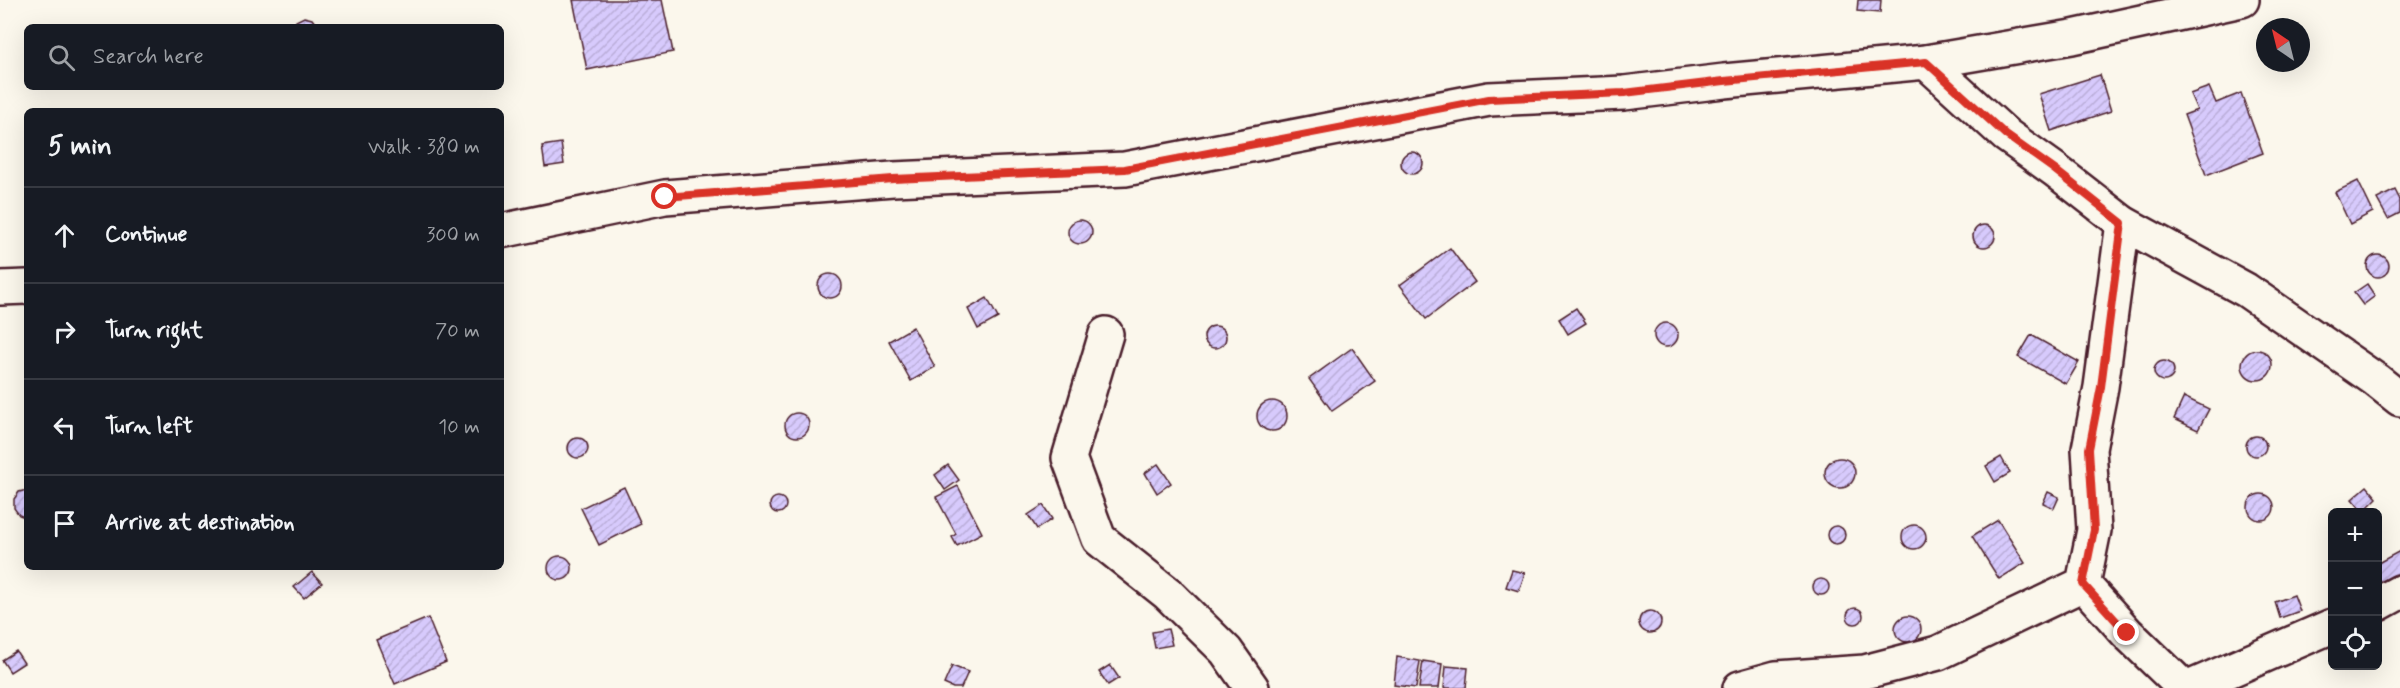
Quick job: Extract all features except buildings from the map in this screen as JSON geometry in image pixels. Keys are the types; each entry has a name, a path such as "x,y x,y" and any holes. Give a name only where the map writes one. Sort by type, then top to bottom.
{"street":[{"path":"504,230 665,197 893,179 1125,169 1489,99 1624,93 1926,62 2072,37 2242,0"},
{"path":"1926,62 2006,135 2122,223 2246,290 2400,399"},
{"path":"2083,584 2094,530 2089,449 2101,387 2122,223"},
{"path":"0,288 24,287"},
{"path":"1106,334 1070,458 1100,539 1167,593 1226,651 1252,688"},
{"path":"1740,688 1776,678 1864,672 1938,653 2083,584"},
{"path":"2083,584 2127,633 2184,688"},
{"path":"2382,602 2400,592"},
{"path":"2189,688 2328,628"}],"route":[{"path":"665,197 893,179 1125,169 1489,99 1624,93 1926,62 2006,135 2122,223 2101,387 2089,449 2094,530 2083,584 2127,633"}]}
